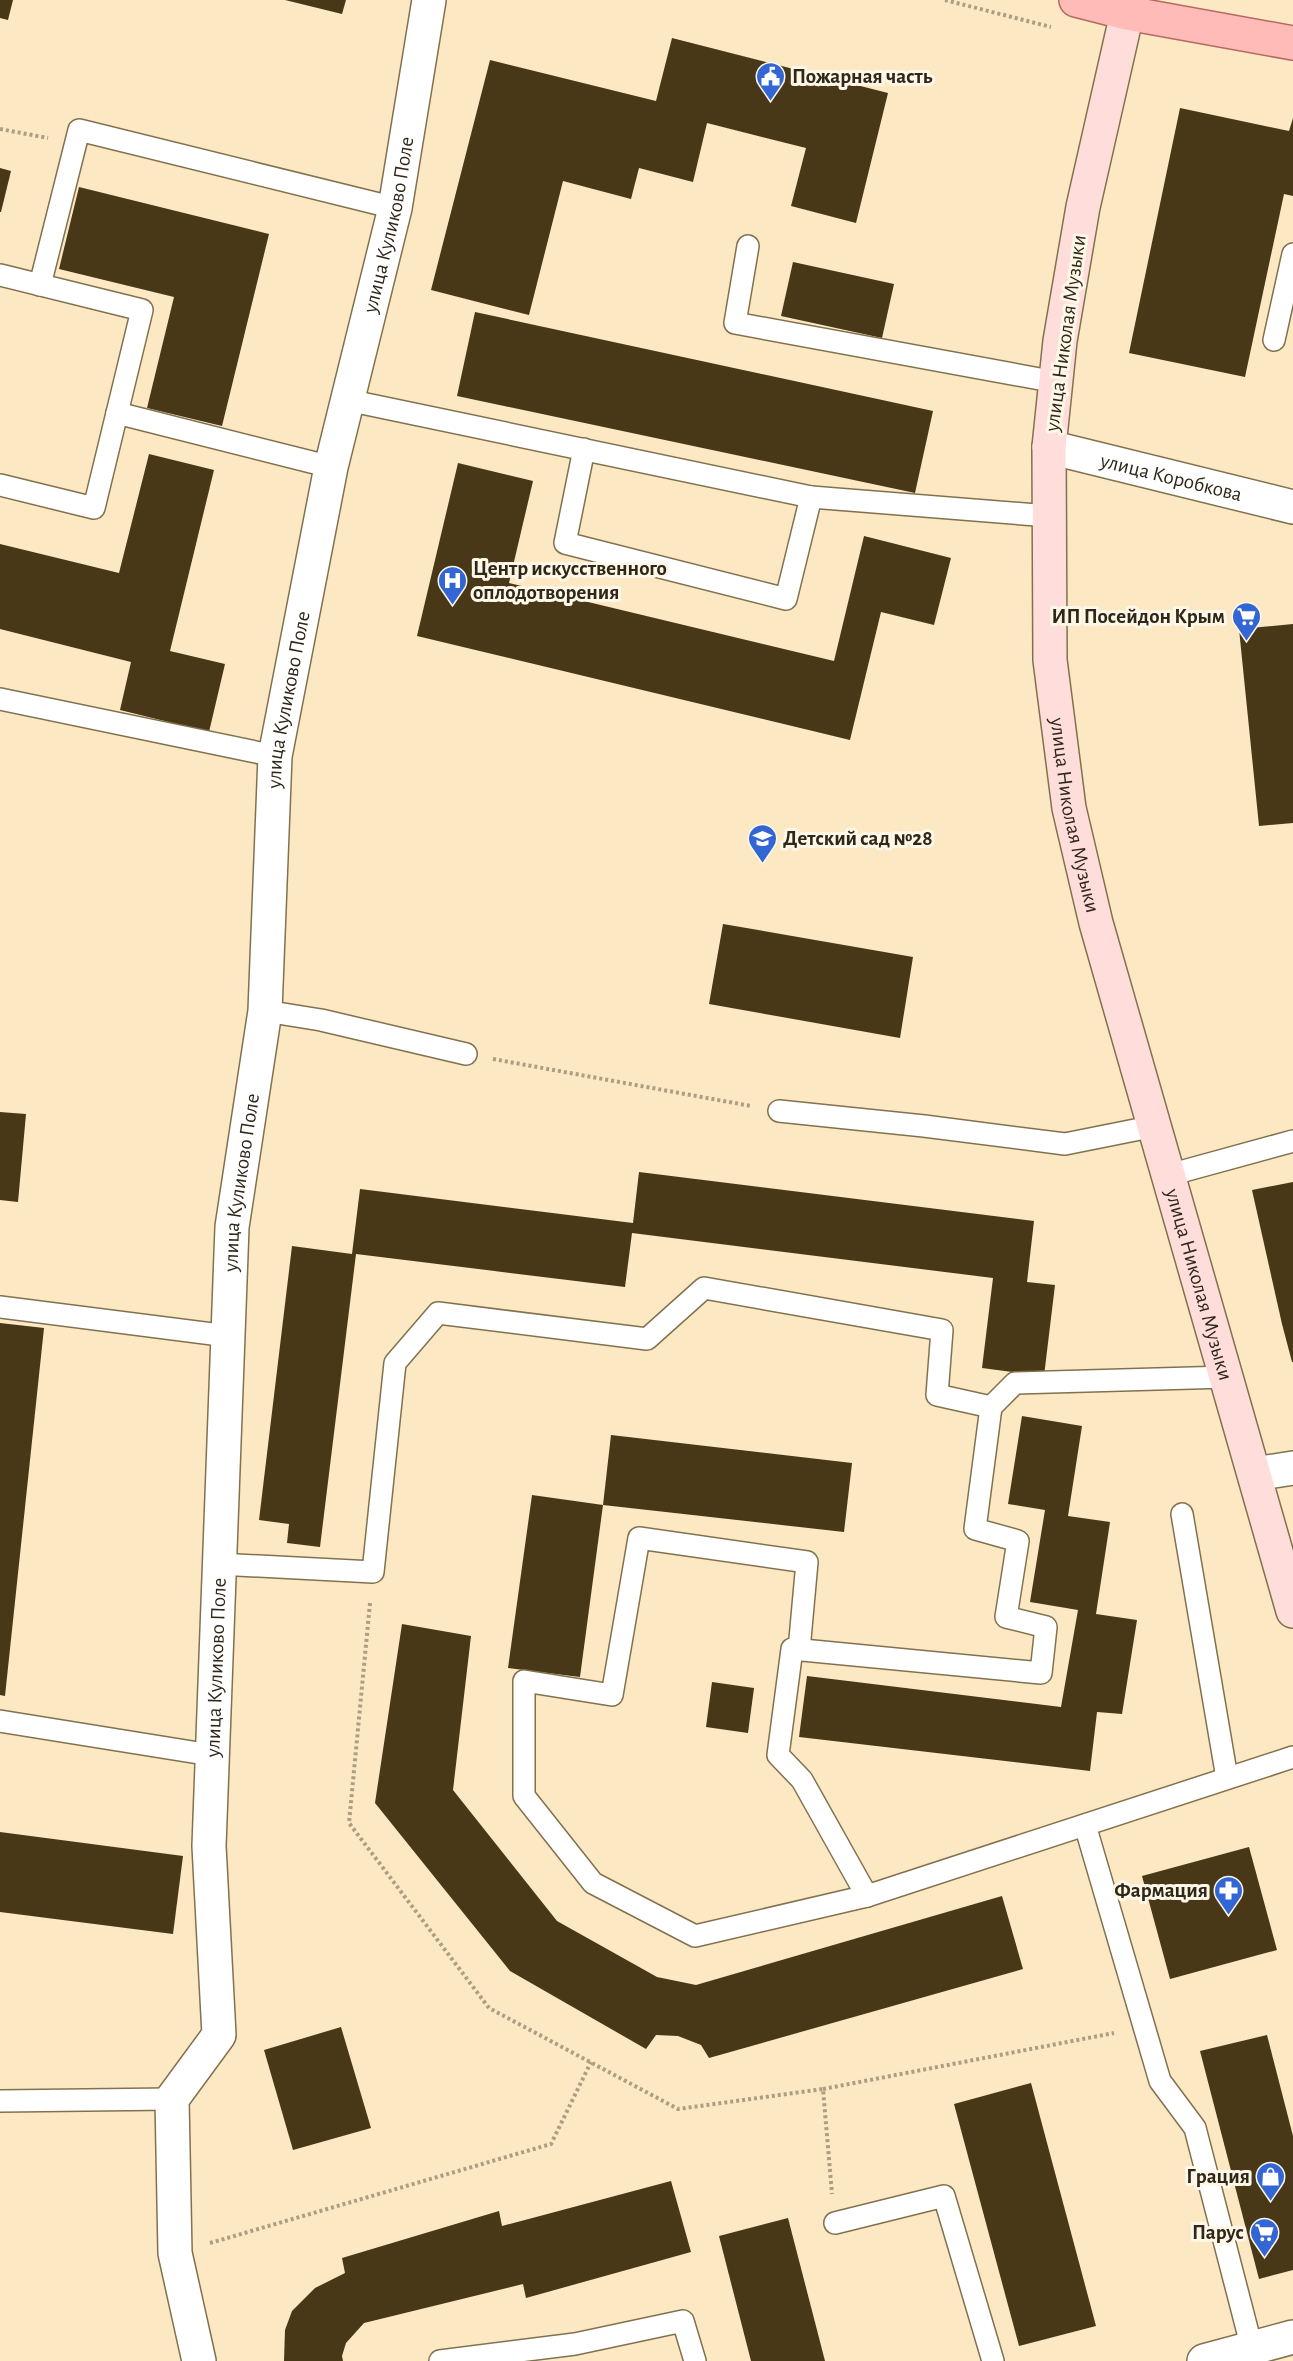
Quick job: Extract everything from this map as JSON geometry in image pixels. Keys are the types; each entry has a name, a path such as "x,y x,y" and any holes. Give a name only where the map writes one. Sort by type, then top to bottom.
{"main road":[{"path":"1076,0 1129,7 1293,43"},
{"name":"улица Николая Музыки","path":"1129,7 1083,207 1060,341 1049,447 1050,660 1069,807 1096,923 1293,1611"}],"street":[{"name":"улица Куликово Поле","path":"172,2099 219,2035 209,1846 232,1227 265,1011 275,756 331,467 395,208 429,0"},
{"name":"улица Коробкова","path":"1049,447 1293,507"},
{"path":"1255,1474 1293,1467"},
{"path":"172,2099 175,2253 199,2361"},
{"path":"1204,2361 1254,2354 1293,2337"}],"lane":[{"path":"40,285 79,130 395,208"},
{"path":"748,246 735,323 1056,382"},
{"path":"1274,340 1293,254"},
{"path":"0,275 142,310 94,508 0,484"},
{"path":"347,400 811,497 1049,516"},
{"path":"117,413 331,467"},
{"path":"584,450 565,543 786,599 811,497"},
{"path":"0,699 275,756"},
{"path":"265,1011 321,1020 466,1054"},
{"path":"779,1111 1065,1144 1155,1126"},
{"path":"1169,1175 1293,1141"},
{"path":"218,1564 373,1572 395,1363 438,1313 647,1339 704,1288 942,1330 937,1395 991,1407"},
{"path":"0,1307 228,1336"},
{"path":"867,1896 802,1780 778,1755 792,1649 1041,1673 1046,1627 1006,1617 1018,1541 975,1529 991,1407 1015,1383 1227,1377"},
{"path":"1182,1514 1227,1778"},
{"path":"799,1650 807,1562 639,1538 612,1695 524,1682 524,1796 593,1883 695,1936 867,1896 1293,1756"},
{"path":"0,1721 211,1755"},
{"path":"1085,1825 1160,2081 1194,2128 1254,2354"},
{"path":"0,2101 172,2099"},
{"path":"835,2223 944,2196 993,2361"},
{"path":"440,2361 578,2352 683,2322 695,2361"}],"path":[{"path":"945,0 1059,28"},
{"path":"0,129 75,142"},
{"path":"466,1054 779,1111"},
{"path":"373,1572 349,1823 489,2008 678,2109 823,2089 1144,2027"},
{"path":"175,2253 551,2144 591,2062"},
{"path":"823,2089 835,2223"}],"building":[{"path":"0,0 13,0 8,20 0,18"},
{"path":"285,0 346,0 342,14"},
{"path":"672,38 888,93 856,223 791,206 806,148 707,123 693,182 639,168 631,199 563,181 529,315 431,290 490,60 656,101"},
{"path":"1180,108 1289,131 1293,118 1293,196 1284,194 1245,377 1129,353"},
{"path":"0,168 11,171 1,212 0,212"},
{"path":"79,187 269,234 222,426 147,408 174,297 59,269"},
{"path":"793,262 894,284 882,338 781,316"},
{"path":"475,312 933,411 915,493 457,396"},
{"path":"149,454 214,470 170,651 225,664 209,732 120,710 131,662 0,629 0,544 119,573"},
{"path":"458,463 533,481 509,583 834,661 864,536 951,558 934,625 881,612 850,740 417,636"},
{"path":"1293,624 1293,823 1259,826 1239,629"},
{"path":"723,924 913,957 900,1038 709,1004"},
{"path":"0,1112 26,1114 18,1202 0,1200"},
{"path":"639,1172 1034,1221 1027,1282 1055,1285 1044,1376 982,1368 993,1278 632,1233 625,1287 356,1254 320,1547 287,1543 289,1524 259,1520 292,1246 352,1254 360,1189 633,1223"},
{"path":"1293,1182 1293,1362 1292,1362 1252,1190"},
{"path":"0,1323 44,1328 5,1696 0,1695"},
{"path":"1022,1416 1082,1426 1068,1516 1110,1522 1096,1614 1137,1620 1122,1714 1097,1712 1090,1771 799,1737 807,1676 1061,1707 1078,1610 1030,1602 1045,1510 1008,1504"},
{"path":"611,1435 852,1463 844,1532 603,1505"},
{"path":"532,1495 603,1505 580,1677 508,1668"},
{"path":"402,1624 471,1636 453,1790 557,1921 657,1977 696,1985 1002,1896 1023,1969 709,2058 701,2045 678,2036 656,2035 646,2049 510,1971 375,1803"},
{"path":"712,1682 754,1688 748,1733 706,1727"},
{"path":"0,1832 183,1856 173,1934 0,1912"},
{"path":"1249,1847 1277,1950 1170,1979 1142,1876"},
{"path":"341,2027 371,2128 293,2150 264,2050"},
{"path":"1267,2035 1293,2136 1293,2270 1259,2279 1200,2051"},
{"path":"1031,2083 1096,2326 1019,2346 954,2104"},
{"path":"671,2181 691,2252 526,2298 523,2284 364,2323 346,2343 342,2356 343,2361 284,2361 285,2330 292,2311 315,2288 345,2273 342,2258 499,2211 502,2226"},
{"path":"788,2218 825,2361 751,2361 719,2236"}],"place":[{"name":"Пожарная часть","path":"771,102"},
{"name":"Центр искусственного оплодотворения","path":"452,606"},
{"name":"ИП Посейдон Крым","path":"1246,642"},
{"name":"Детский сад №28","path":"762,864"},
{"name":"Фармация","path":"1229,1916"},
{"name":"Грация","path":"1271,2202"},
{"name":"Парус","path":"1265,2258"}]}
